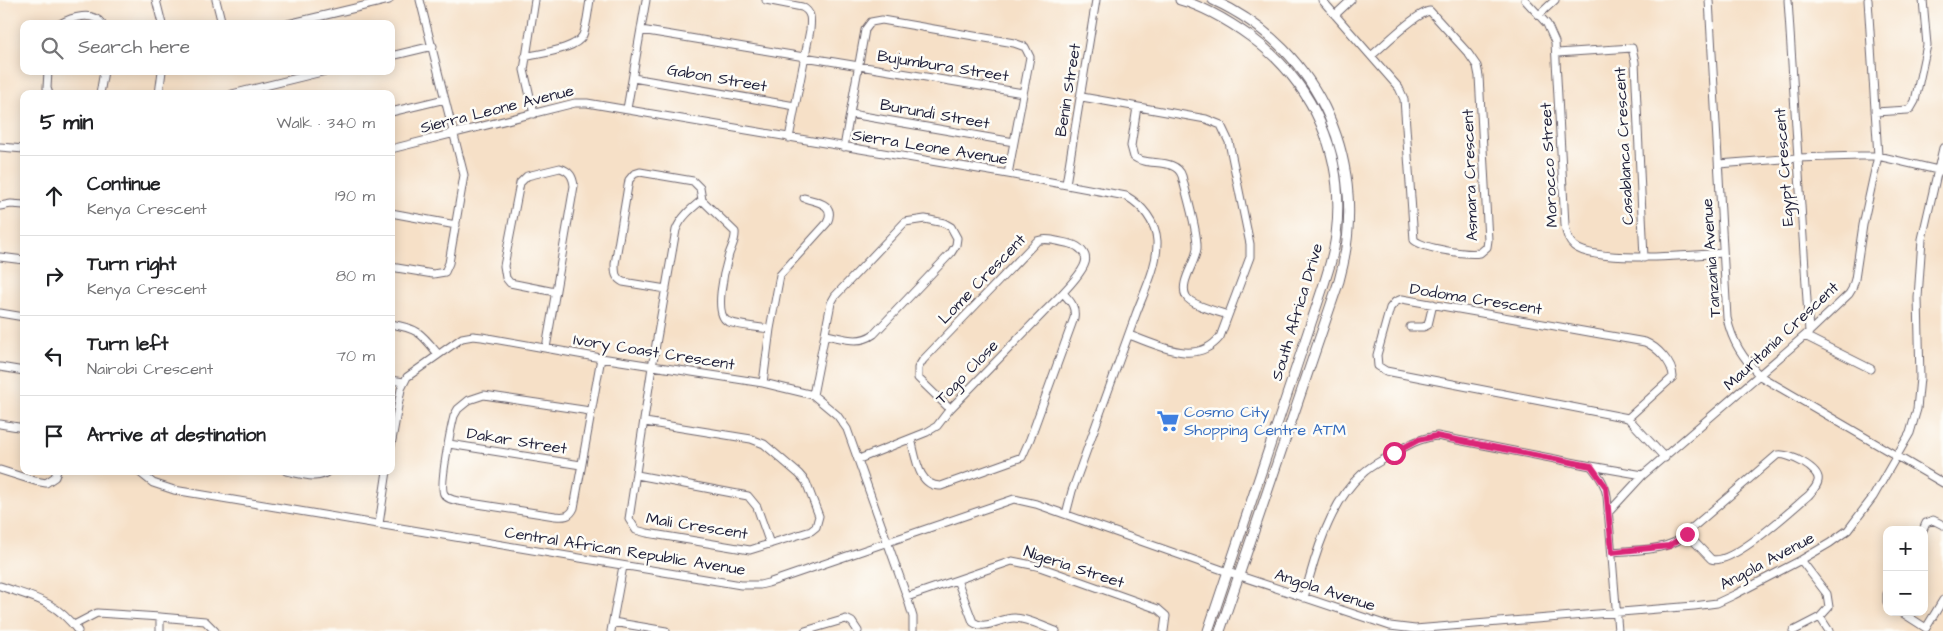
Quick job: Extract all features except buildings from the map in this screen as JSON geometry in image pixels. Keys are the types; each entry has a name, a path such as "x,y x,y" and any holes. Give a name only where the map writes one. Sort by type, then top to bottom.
{"street":[{"path":"156,0 161,20"},
{"path":"216,0 221,20"},
{"path":"305,20 389,0"},
{"path":"395,268 433,274 442,273 448,266 464,179 420,0"},
{"path":"534,114 525,73 525,57 535,0"},
{"path":"525,57 572,45 580,39 584,32 590,0"},
{"path":"627,109 646,0"},
{"path":"766,0 807,9 811,21 789,138"},
{"name":"Benin Street","path":"1066,184 1082,97 1096,0"},
{"name":"South Africa Drive","path":"1180,0 1216,15 1237,27 1279,60 1309,101 1324,130 1336,179 1336,234 1332,256 1208,631"},
{"name":"South Africa Drive","path":"1213,0 1249,19 1277,42 1293,59 1326,110 1336,134 1349,190 1349,232 1339,281 1220,631"},
{"path":"1322,0 1371,56"},
{"path":"1335,15 1351,0"},
{"name":"Morocco Street","path":"1525,0 1550,29 1555,42 1567,235 1574,246 1591,253 1644,258 1723,253"},
{"path":"1539,15 1555,0"},
{"name":"Tanzania Avenue","path":"1709,0 1727,318 1736,346 1746,361 1760,376 1943,483"},
{"name":"Egypt Crescent","path":"1788,0 1807,334"},
{"name":"Mauritania Crescent","path":"1608,513 1643,475 1807,334 1849,294 1854,285 1863,226 1878,156 1868,0"},
{"path":"1875,112 1908,110 1915,101 1927,46 1923,0"},
{"name":"Asmara Crescent","path":"1426,11 1430,11 1473,59 1479,76 1488,240 1487,247 1480,253 1469,254 1425,246 1414,240 1404,99 1399,88 1371,56 1416,18 1426,11"},
{"path":"71,20 90,16 98,20"},
{"path":"844,147 863,38 868,25 875,20 882,20 1021,45 1029,52 1030,57 1008,174"},
{"name":"Bujumbura Street","path":"641,30 1023,93"},
{"path":"395,55 432,46"},
{"name":"Casablanca Crescent","path":"1556,53 1632,48 1644,258"},
{"path":"47,90 48,75"},
{"path":"101,90 103,75"},
{"path":"160,90 161,75"},
{"path":"248,90 310,75"},
{"name":"Gabon Street","path":"633,78 796,106"},
{"path":"1082,97 1215,121 1221,125 1231,150 1251,251 1220,337 1205,350 1189,354 1174,351 1129,335"},
{"path":"395,111 445,99"},
{"name":"Sierra Leone Avenue","path":"395,148 582,102 1066,184 1126,196 1144,210 1154,228 1157,243 1154,262 1072,491 1066,514"},
{"path":"1137,107 1131,146 1134,156 1144,161 1175,166 1181,171 1197,248 1185,284 1184,291 1186,296 1192,302 1228,315"},
{"name":"Burundi Street","path":"851,114 1014,142"},
{"path":"0,147 20,148"},
{"name":"Angola Avenue","path":"1239,576 1390,626 1415,629 1717,603 1830,543 1848,530 1873,497 1910,433 1917,409 1920,378 1918,298 1922,239 1941,171 1943,148"},
{"path":"1719,164 1797,158 1878,156 1941,171"},
{"path":"546,348 574,186 574,179 569,173 560,168 532,174 525,177 520,183 504,266 506,278 510,283 555,292"},
{"path":"666,289 623,282 618,280 616,275 615,264 629,180 634,174 640,172 689,179 697,183 702,200 735,232 734,242 728,257 721,298 720,310 722,317 729,322 770,329"},
{"path":"763,383 780,275 827,223 830,217 828,208 824,205 804,198"},
{"name":"Mali Crescent","path":"645,422 764,444 806,482 819,516 816,527 811,531 750,550 647,533 636,530 629,519 652,367 678,223 702,200"},
{"path":"0,206 20,205"},
{"path":"395,214 456,224"},
{"path":"813,395 834,296 905,222 925,219 944,223 951,227 957,238 956,245 951,253 874,334 867,339 859,340 826,335"},
{"name":"Lome Crescent","path":"950,409 921,383 918,378 918,368 929,353 1037,241 1046,240 1075,245 1085,254 1086,262 1082,270 1063,293"},
{"path":"0,257 20,260"},
{"path":"910,439 923,478 933,486 941,486 1022,457 1075,311 1074,306 1063,293"},
{"name":"Togo Close","path":"858,459 910,439 937,426 950,409 1063,293"},
{"name":"Dodoma Crescent","path":"1402,299 1650,344 1670,364 1673,370 1673,377 1628,418 1381,369 1376,362 1377,355 1390,308 1395,302 1402,299"},
{"path":"1410,327 1428,325 1433,304"},
{"path":"0,313 20,316"},
{"path":"395,325 411,327 418,331 438,354"},
{"path":"1807,334 1871,369"},
{"name":"Ivory Coast Crescent","path":"404,382 415,370 438,354 462,338 473,336 652,367 763,383 813,395 842,420 858,459 907,597 913,616 913,631"},
{"path":"590,412 491,396 479,396 470,400 456,412 442,490 448,498 458,501 555,516 566,516 574,508 590,412 602,358"},
{"path":"0,367 20,370"},
{"path":"395,381 404,382 395,421"},
{"path":"1628,418 1664,458"},
{"path":"0,424 20,427"},
{"path":"1304,598 1312,566 1326,529 1336,508 1345,495 1368,469 1418,440 1436,436 1453,438 1643,475"},
{"name":"Dakar Street","path":"449,444 581,465"},
{"path":"1612,552 1669,546 1687,534 1777,455 1789,454 1813,469 1818,476 1818,482 1809,495 1746,547 1724,560 1716,561 1711,559 1687,534"},
{"path":"1591,466 1606,487 1618,631"},
{"path":"0,470 35,481 46,482 56,475"},
{"name":"Central African Republic Avenue","path":"143,475 153,483 174,490 623,566 741,585 760,586 1014,499 1066,514 1239,576"},
{"path":"379,524 386,475"},
{"path":"636,475 748,496 757,507 770,544"},
{"path":"1925,526 1933,520 1943,525"},
{"path":"1793,631 1820,617 1830,607 1829,598 1822,585 1801,560"},
{"name":"Nigeria Street","path":"907,597 1012,562 1025,562 1158,609 1166,616 1164,631"},
{"path":"611,631 623,566"},
{"path":"957,580 973,622 977,625 986,626 1014,618 1056,631"},
{"path":"0,586 54,606 76,628 97,613 205,621 215,631"},
{"path":"1908,616 1929,629 1943,600"},
{"path":"160,617 160,631"},
{"path":"1820,617 1828,631"},
{"path":"805,631 846,619 852,622 858,631"},
{"path":"612,622 666,631"}],"place":[{"name":"Cosmo City Shopping Centre ATM","path":"1168,421"}],"route":[{"path":"1394,453 1418,440 1436,436 1591,466 1606,487 1612,552 1669,546 1687,534"}]}
